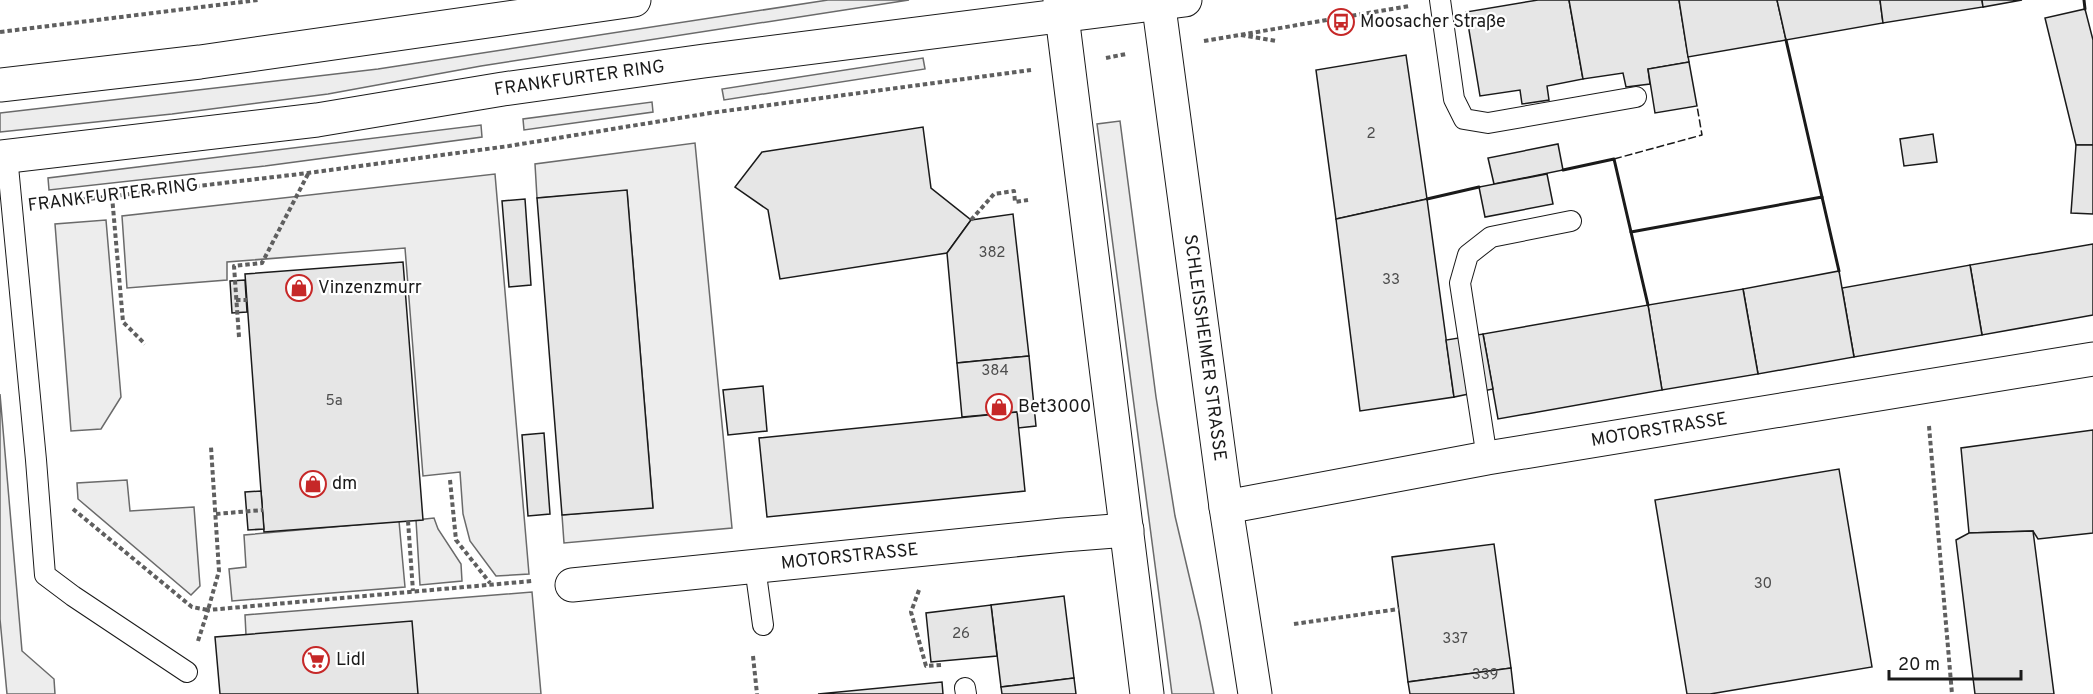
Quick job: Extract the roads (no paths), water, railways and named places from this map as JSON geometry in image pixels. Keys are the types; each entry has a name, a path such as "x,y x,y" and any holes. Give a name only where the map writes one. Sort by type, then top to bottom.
{"main road":[{"path":"0,85 200,62 634,0"},
{"name":"FRANKFURTER RING","path":"4,157 317,120 503,89 1061,7 1167,1"},
{"name":"SCHLEISSHEIMER STRASSE","path":"1167,1 1226,507 1255,694"},
{"path":"1061,7 1147,694"},
{"name":"MOTORSTRASSE","path":"1226,507 1487,458 2093,359"},
{"name":"MOTORSTRASSE","path":"572,585 1127,530"}],"lane":[{"path":"1440,0 1454,99 1464,119 1488,123 1636,97"},
{"path":"4,157 13,207 45,574 73,596 188,672"},
{"path":"1487,458 1460,283 1468,255 1491,237 1571,221"},
{"path":"755,567 763,625"}],"place":[{"name":"Moosacher Straße","path":"1341,22"},
{"name":"Vinzenzmurr","path":"299,288"},
{"name":"Bet3000","path":"999,407"},
{"name":"dm","path":"313,484"},
{"name":"Lidl","path":"316,660"}]}
